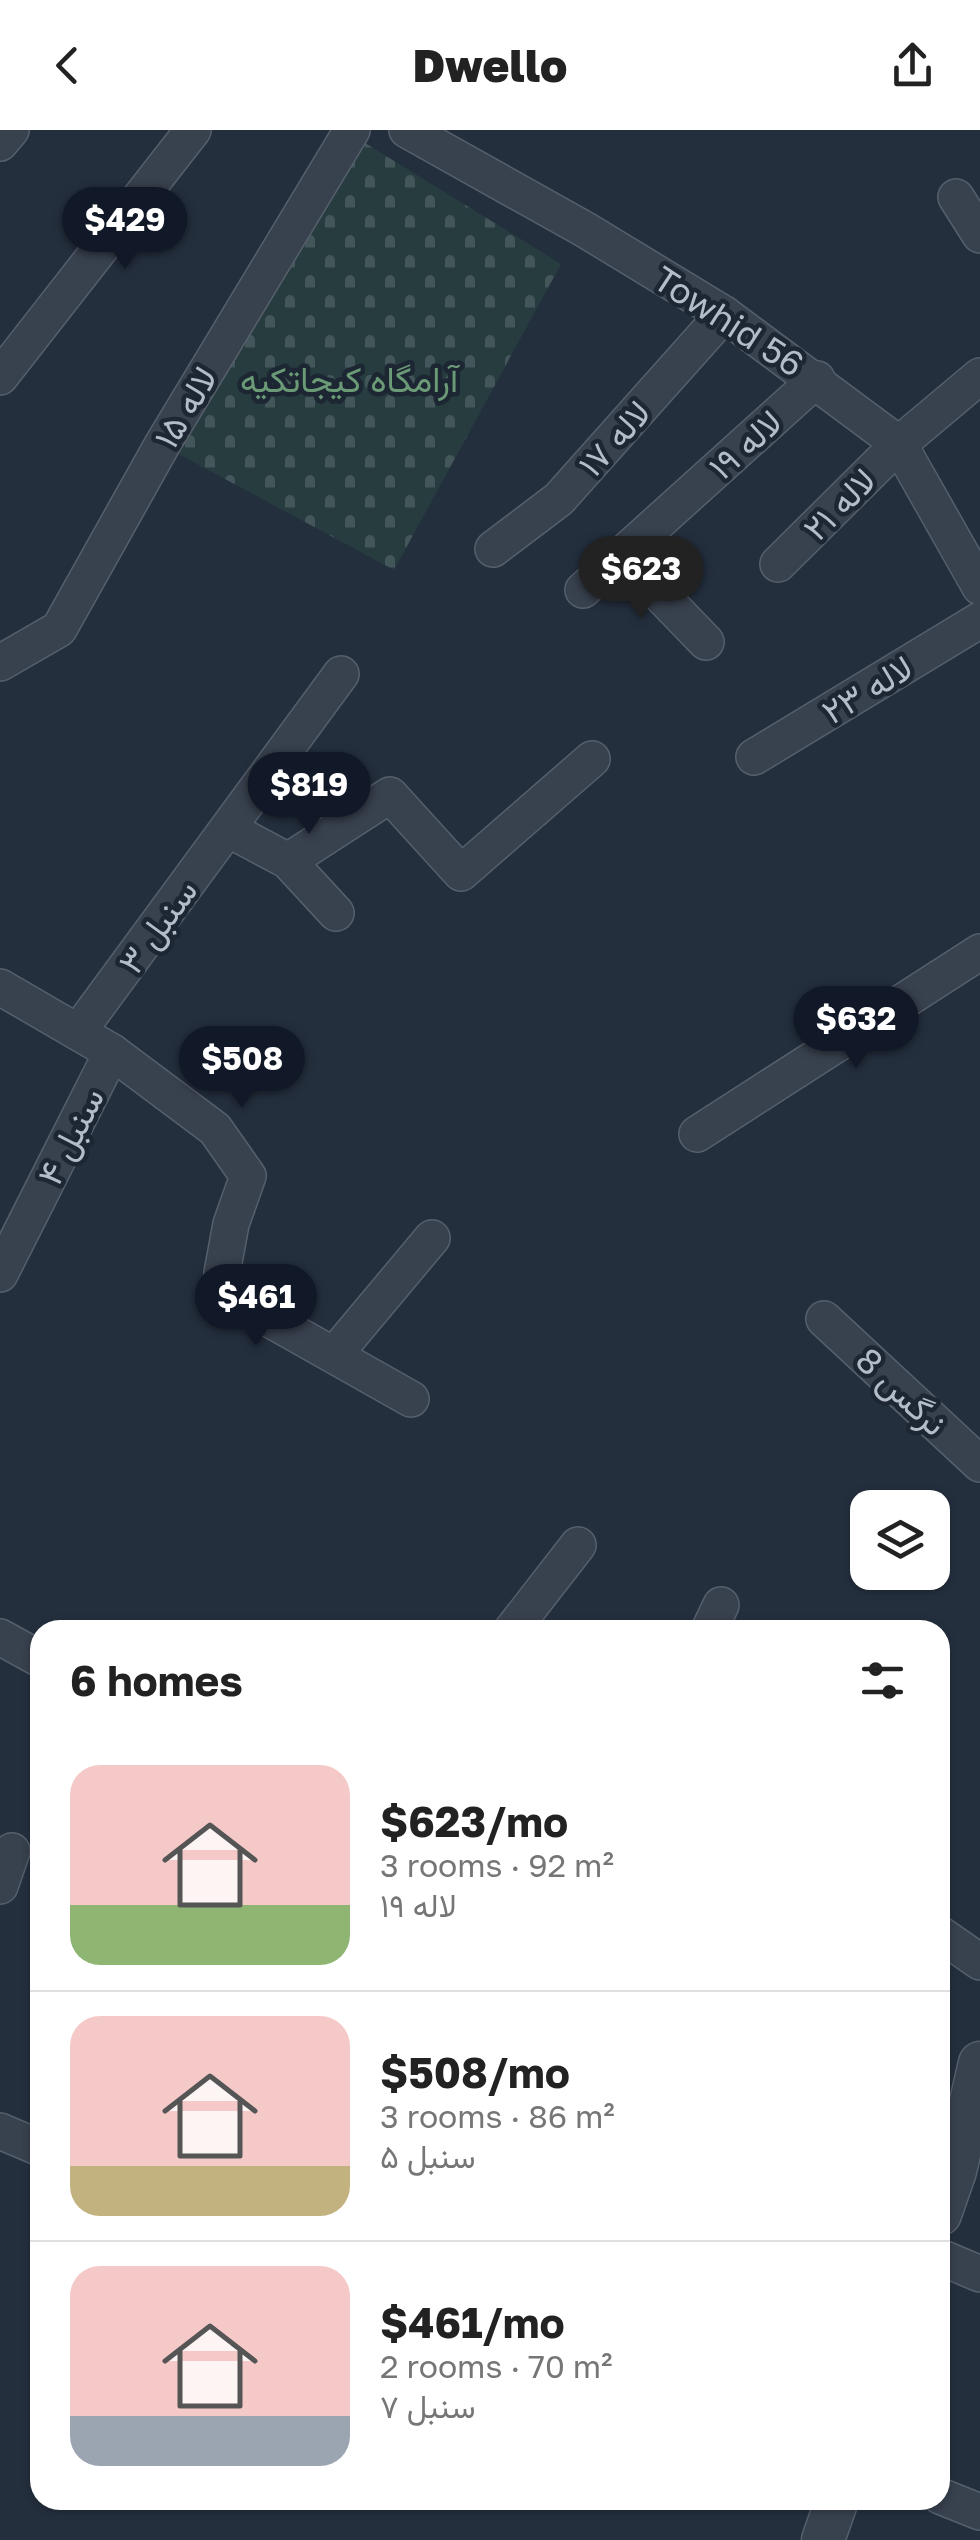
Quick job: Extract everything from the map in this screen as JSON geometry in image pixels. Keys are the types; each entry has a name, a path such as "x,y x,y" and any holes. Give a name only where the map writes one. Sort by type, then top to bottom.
{"street":[{"path":"0,143 10,130"},
{"path":"0,376 193,130"},
{"name":"لاله ۱۵","path":"0,663 59,629 162,445 352,130"},
{"name":"Towhid 56","path":"433,135 724,314 817,378 899,444 980,587"},
{"path":"956,196 980,235"},
{"name":"لاله ۱۷","path":"494,549 560,499 724,314"},
{"name":"لاله ۲۱","path":"778,564 899,444 980,376"},
{"name":"لاله ۱۹","path":"582,590 817,378"},
{"path":"622,555 706,642"},
{"name":"لاله ۲۳","path":"754,757 980,620"},
{"name":"سنبل ۳","path":"78,1032 342,674"},
{"path":"288,861 390,795 460,873 592,759"},
{"path":"228,829 288,861 336,913"},
{"path":"697,1134 980,952"},
{"path":"0,986 112,1052 215,1129 248,1176 231,1224 222,1272 264,1316 411,1399"},
{"name":"سنبل ۴","path":"0,1274 112,1052"},
{"path":"334,1355 432,1238"},
{"name":"نرگس 8","path":"824,1319 980,1464"},
{"path":"520,1620 578,1545"},
{"path":"0,1638 30,1654"},
{"path":"0,1886 12,1851"},
{"path":"950,1941 980,1962"},
{"path":"950,2161 980,2063"},
{"path":"0,2131 30,2144"},
{"path":"950,2262 980,2274"},
{"path":"950,2500 980,2512"},
{"path":"823,2540 834,2510"}],"green space":[{"name":"آرامگاه کیجاتکیه","path":"344,130 561,264 394,570 162,445"}]}
